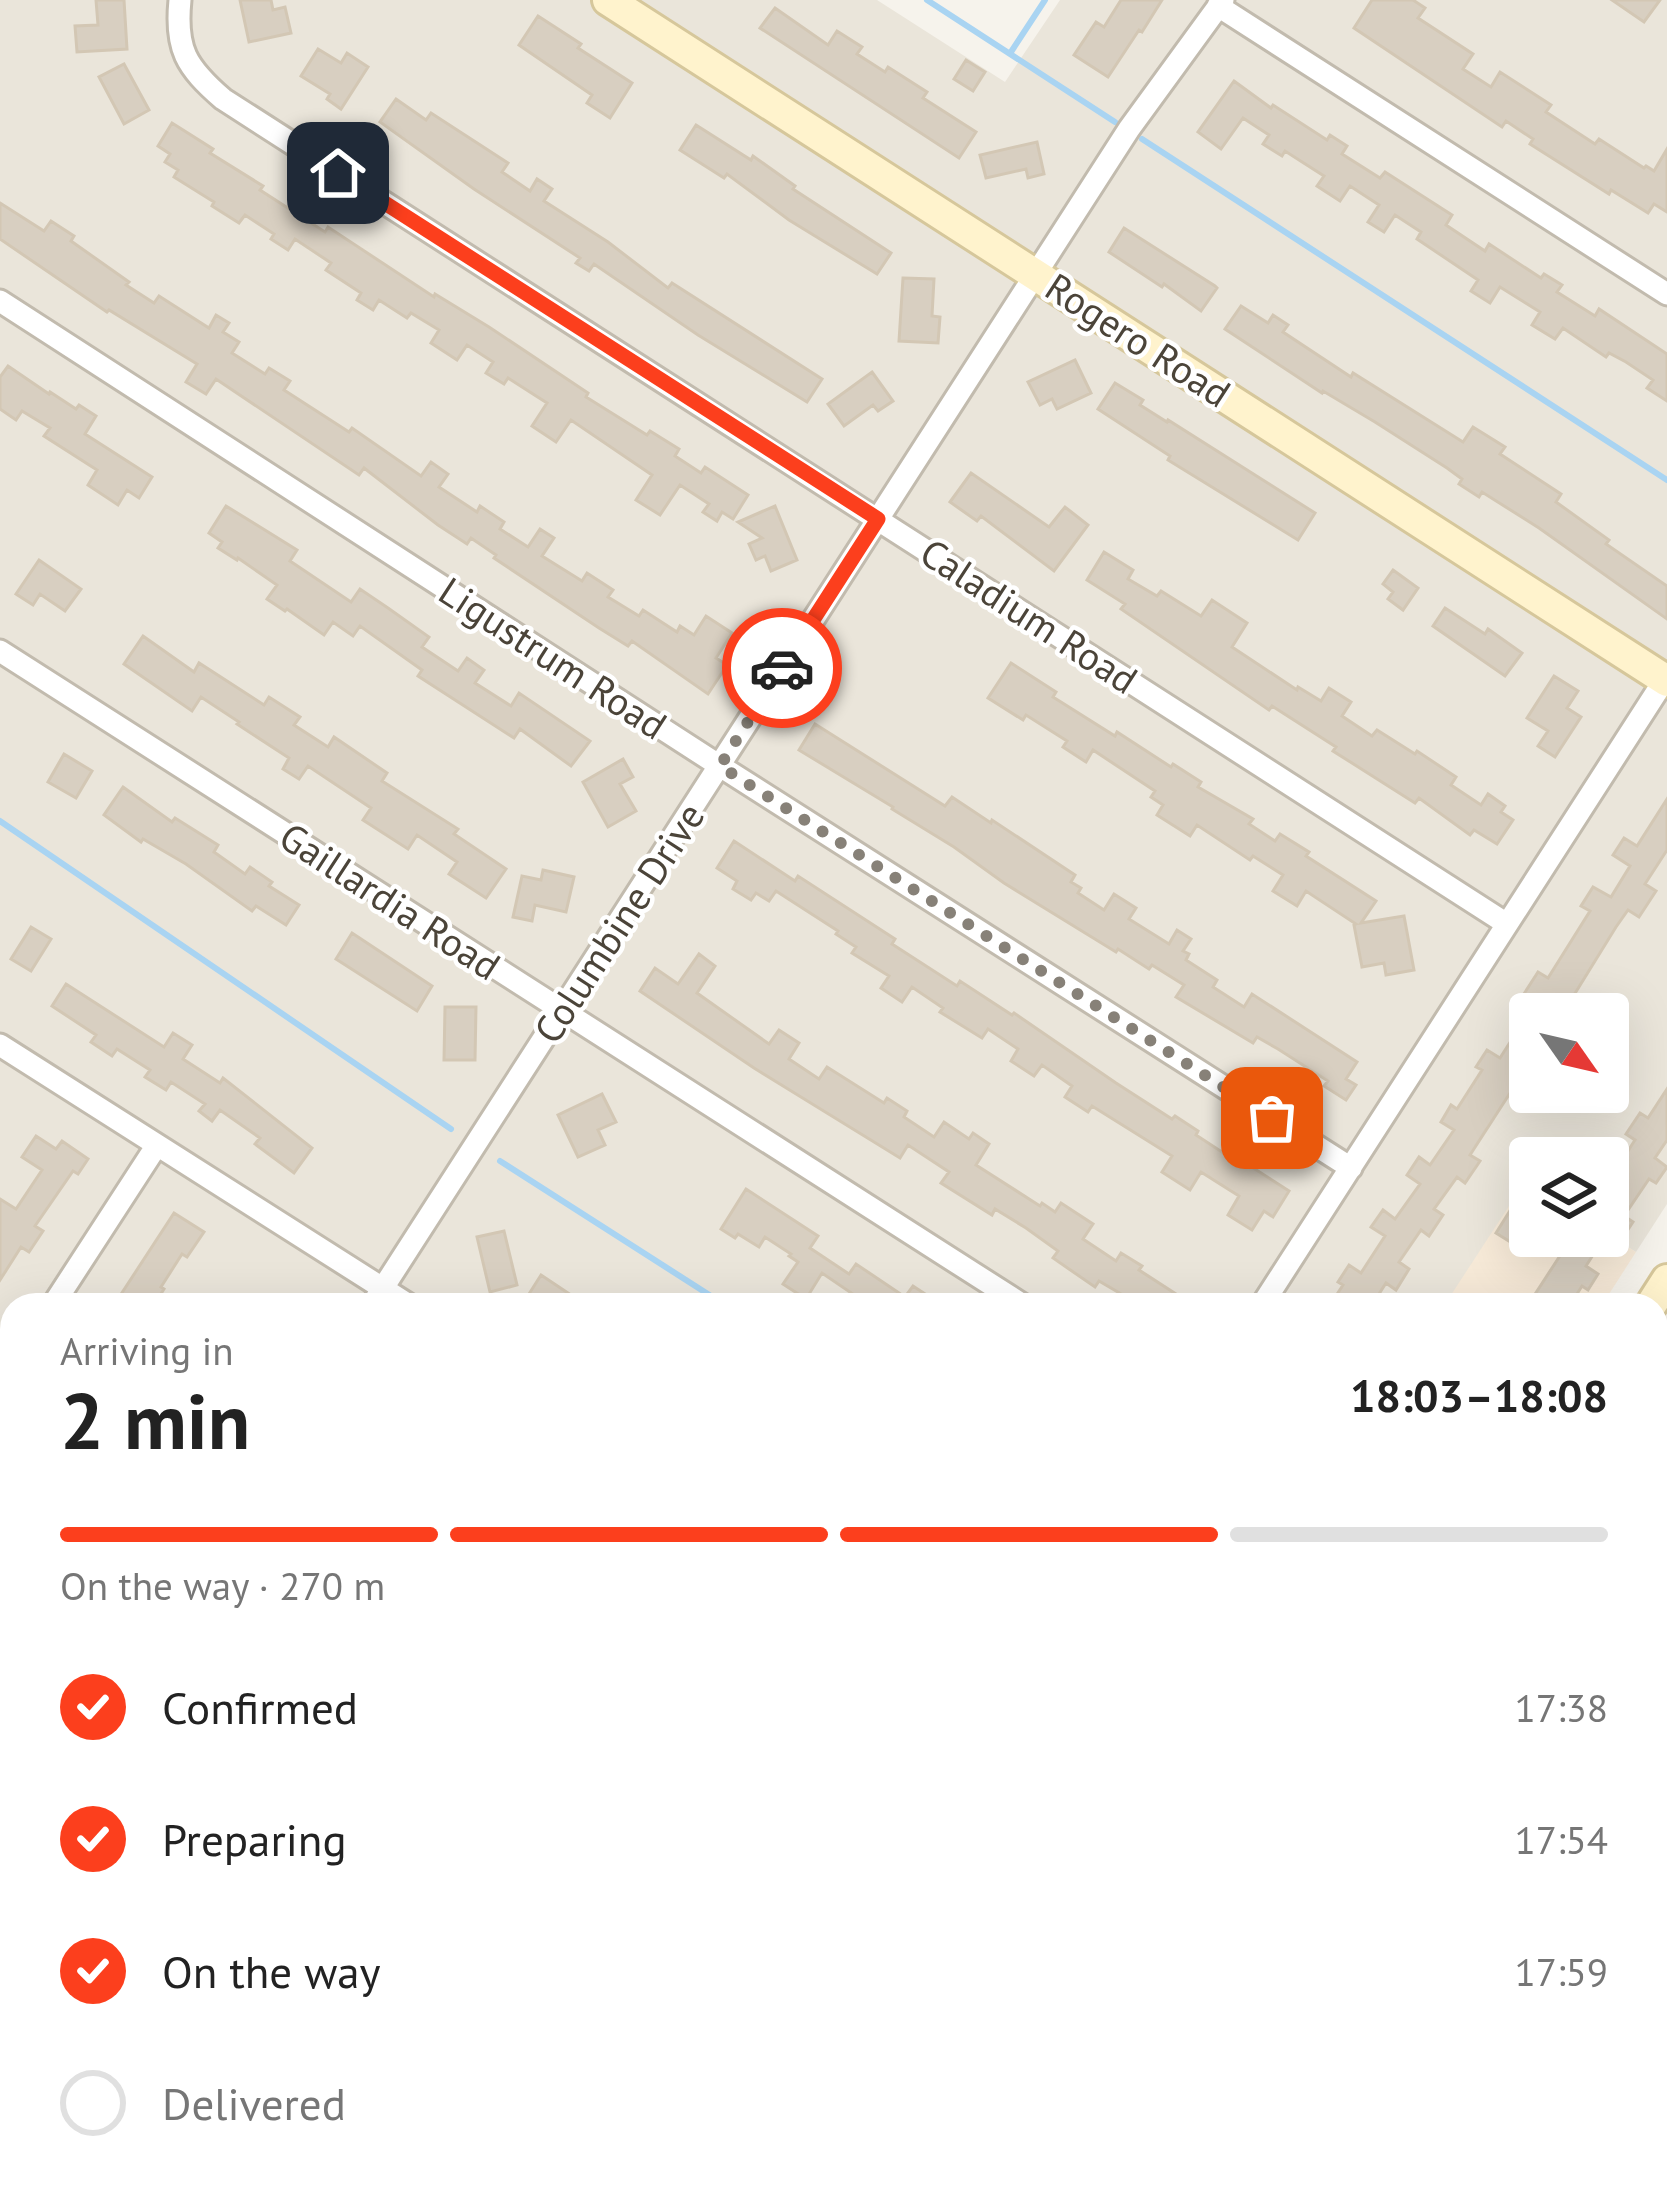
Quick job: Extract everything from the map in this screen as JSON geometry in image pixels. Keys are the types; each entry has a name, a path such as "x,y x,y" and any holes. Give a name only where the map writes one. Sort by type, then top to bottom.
{"main road":[{"name":"Rogero Road","path":"608,0 1666,680"}],"street":[{"name":"Caladium Road","path":"180,0 179,42 187,62 223,99 1507,924"},
{"name":"Columbine Drive","path":"381,1293 1129,130 1221,3"},
{"path":"1221,3 1667,294"},
{"name":"Ligustrum Road","path":"0,301 1351,1168"},
{"name":"Gaillardia Road","path":"0,651 1004,1293"},
{"path":"1270,1293 1666,680"},
{"path":"0,1045 157,1145 372,1293"},
{"path":"61,1293 157,1145"}],"shaded area":[{"path":"0,0 877,0 1005,82 1060,0 1667,0 1667,1204 1636,1252 1629,1248 1629,1137 1509,1137 1509,1208 1453,1293 0,1293"},
{"path":"1509,1206 1509,1257 1629,1257 1629,1248 1636,1252 1610,1293 1452,1293"}],"building":[{"path":"96,0 124,0 127,49 77,52 75,26 98,25"},
{"path":"240,0 271,0 273,10 285,7 291,33 249,42"},
{"path":"1121,0 1162,0 1108,77 1074,55 1096,22 1104,27"},
{"path":"1372,0 1413,0 1425,8 1418,18 1473,54 1463,69 1491,87 1500,72 1551,105 1546,112 1595,144 1599,139 1654,171 1667,149 1667,212 1654,204 1648,213 1611,190 1609,194 1530,144 1533,139 1506,121 1502,127 1354,28"},
{"path":"1612,0 1660,0 1644,22"},
{"path":"775,8 828,45 837,31 862,47 857,54 927,92 923,98 976,132 959,158 760,28"},
{"path":"538,16 632,83 610,118 587,103 592,95 519,45"},
{"path":"318,49 341,63 347,53 368,67 341,109 327,99 330,94 301,76"},
{"path":"966,60 985,72 973,91 954,79"},
{"path":"124,64 149,110 124,124 99,77"},
{"path":"1234,81 1271,108 1347,146 1342,154 1380,178 1385,172 1452,215 1446,225 1485,251 1489,244 1541,278 1544,274 1562,285 1557,292 1595,316 1599,309 1667,354 1667,401 1647,388 1653,380 1626,362 1609,353 1606,357 1563,328 1555,339 1532,325 1540,312 1500,287 1490,303 1471,291 1478,280 1417,239 1421,232 1395,215 1384,232 1368,222 1379,205 1350,186 1340,201 1317,186 1324,176 1285,151 1282,156 1263,144 1269,135 1243,118 1221,149 1198,132"},
{"path":"396,99 426,120 431,113 508,163 502,172 530,191 537,179 552,189 544,201 668,288 672,283 822,379 807,402 594,264 589,271 576,263 580,258 380,122"},
{"path":"172,123 325,232 328,227 489,327 588,393 586,397 679,449 675,456 701,473 705,467 748,495 733,519 722,512 717,521 703,512 709,504 680,485 660,515 636,500 652,475 571,420 556,442 532,426 547,403 508,378 504,384 486,373 493,362 467,345 457,360 431,343 439,330 379,300 373,310 357,300 361,293 326,270 331,263 295,239 288,250 245,215 239,223 212,206 214,202 174,177 178,170 165,162 170,154 158,146"},
{"path":"696,125 751,160 753,156 793,189 891,253 877,274 789,220 727,174 724,178 680,150"},
{"path":"1037,142 1044,174 1028,178 1026,169 986,178 980,155"},
{"path":"0,203 44,231 51,221 154,303 159,296 209,328 216,315 229,323 223,332 239,342 232,353 265,374 269,368 290,381 284,390 349,432 352,428 421,476 431,462 448,474 439,487 477,512 480,506 504,522 500,529 528,547 540,529 554,538 542,556 582,581 587,573 613,590 608,597 639,616 643,610 677,632 680,626 694,635 706,616 732,633 716,658 727,665 708,694 632,641 628,646 599,628 471,538 467,544 438,525 364,468 359,475 216,379 206,394 186,382 197,364 107,312 0,239"},
{"path":"1124,228 1217,288 1201,311 1109,252"},
{"path":"903,278 934,279 932,316 940,317 938,343 899,341"},
{"path":"1241,306 1268,323 1273,315 1288,325 1283,332 1463,442 1473,427 1505,447 1500,454 1561,494 1556,502 1667,586 1667,619 1539,528 1482,492 1479,497 1459,484 1462,479 1447,468 1225,329"},
{"path":"1075,360 1091,393 1057,409 1052,399 1040,405 1028,382"},
{"path":"8,366 49,394 96,416 85,434 152,477 139,498 127,490 118,505 88,485 97,470 44,436 50,428 22,411 16,420 0,409 0,377"},
{"path":"872,372 893,401 878,411 873,405 844,426 828,404"},
{"path":"1115,383 1143,400 1140,405 1315,513 1298,540 1168,460 1170,456 1098,409"},
{"path":"971,473 1049,527 1065,507 1088,525 1054,571 981,516 977,521 950,502"},
{"path":"226,506 297,550 290,561 351,602 360,589 429,637 422,647 458,671 467,658 484,670 475,683 511,706 519,693 590,741 571,766 520,729 514,738 418,676 422,670 360,626 353,636 333,622 324,635 285,611 267,599 277,585 218,548 222,542 209,533"},
{"path":"775,506 797,560 771,571 765,556 756,560 749,544 762,538 738,522"},
{"path":"1104,552 1133,570 1128,579 1157,596 1161,591 1201,616 1212,600 1247,623 1232,647 1321,701 1329,688 1351,702 1342,716 1372,736 1377,730 1417,751 1456,777 1451,785 1481,805 1488,794 1505,806 1501,812 1513,820 1497,844 1474,830 1470,835 1419,798 1415,803 1121,609 1125,604 1087,580"},
{"path":"39,560 81,589 65,611 40,594 33,605 16,594"},
{"path":"1393,570 1418,588 1403,610 1388,599 1393,592 1383,584"},
{"path":"1445,608 1522,653 1505,676 1433,626"},
{"path":"143,636 194,672 199,663 264,705 269,697 300,717 294,725 328,747 334,737 387,773 382,781 458,829 454,834 506,869 486,898 449,874 457,862 417,835 408,849 363,820 371,808 308,766 299,779 283,769 289,758 201,697 192,711 124,664"},
{"path":"1011,663 1056,692 1053,697 1115,736 1117,732 1173,764 1201,782 1198,787 1253,819 1249,824 1275,841 1280,834 1376,901 1361,923 1404,916 1414,970 1386,975 1384,963 1362,967 1356,924 1306,891 1297,906 1273,891 1283,875 1253,856 1250,860 1197,825 1190,836 1157,815 1163,805 1151,797 1155,791 1093,750 1086,762 1063,747 1067,741 988,698"},
{"path":"1554,676 1578,691 1567,708 1581,717 1555,757 1538,746 1548,731 1527,718"},
{"path":"815,724 945,806 952,797 992,820 1075,875 1071,882 1081,888 1078,893 1104,910 1114,894 1136,908 1129,919 1169,944 1177,930 1191,939 1183,951 1189,954 1186,960 1217,980 1213,987 1244,1007 1252,994 1357,1062 1346,1079 1356,1085 1346,1100 1324,1086 1328,1081 1278,1049 1257,1037 1253,1043 1176,997 1184,985 1152,965 1149,969 1116,952 799,750"},
{"path":"64,754 92,771 76,798 48,782"},
{"path":"623,759 633,777 620,784 636,811 608,827 583,782"},
{"path":"123,787 172,822 175,818 218,845 214,852 245,874 250,867 272,882 269,886 299,905 286,925 256,906 252,911 104,815"},
{"path":"1667,799 1667,850 1645,884 1656,891 1639,917 1628,910 1575,993 1524,993 1538,972 1548,978 1590,911 1581,906 1593,887 1611,897 1630,866 1613,855 1624,838 1637,846"},
{"path":"734,841 795,881 798,876 957,986 960,981 1014,1013 1172,1119 1175,1116 1198,1131 1196,1135 1228,1156 1289,1191 1273,1217 1264,1211 1252,1230 1228,1215 1239,1196 1201,1172 1190,1190 1162,1172 1172,1156 1092,1106 1088,1112 1065,1097 1072,1086 1042,1065 1034,1076 1011,1061 1018,1049 988,1029 982,1038 940,1012 943,1008 912,987 902,1002 881,988 889,976 852,953 856,947 838,931 776,891 769,901 756,893 751,900 733,889 737,881 717,868"},
{"path":"543,870 574,877 566,912 535,905 532,921 513,917 522,876 541,880"},
{"path":"31,927 51,939 31,971 11,959"},
{"path":"352,933 432,986 417,1011 336,959"},
{"path":"699,954 715,966 697,993 769,1044 779,1030 799,1043 789,1059 819,1079 827,1067 884,1103 887,1098 907,1111 904,1117 934,1137 944,1122 969,1139 973,1133 989,1144 976,1165 1040,1206 1055,1212 1061,1203 1093,1224 1083,1239 1116,1261 1121,1253 1174,1293 1120,1293 1099,1281 1095,1287 1053,1258 1058,1251 1026,1228 995,1209 992,1215 941,1183 949,1172 908,1145 900,1158 640,991 655,968 678,984"},
{"path":"66,984 164,1047 173,1033 192,1045 183,1059 220,1083 223,1078 312,1148 294,1173 255,1144 260,1138 220,1110 212,1121 199,1111 205,1104 171,1082 166,1090 145,1077 150,1070 117,1049 112,1056 91,1042 96,1035 52,1006"},
{"path":"445,1007 476,1007 475,1060 444,1060"},
{"path":"1509,1044 1509,1095 1470,1155 1480,1161 1465,1183 1457,1177 1434,1209 1443,1215 1429,1236 1421,1230 1399,1262 1409,1269 1396,1290 1386,1283 1380,1293 1338,1293 1343,1285 1338,1282 1349,1265 1361,1273 1385,1236 1371,1227 1383,1210 1395,1219 1420,1184 1407,1175 1419,1157 1430,1165 1454,1130 1441,1122 1451,1105 1457,1109 1482,1070 1476,1067 1487,1050 1500,1058"},
{"path":"1667,1089 1667,1140 1655,1158 1667,1167 1656,1183 1649,1179 1629,1209 1629,1149 1635,1140 1626,1134 1640,1113 1648,1118"},
{"path":"602,1094 616,1122 598,1130 605,1145 578,1157 558,1115"},
{"path":"36,1136 56,1149 62,1141 88,1159 78,1174 73,1171 35,1226 43,1231 29,1252 21,1247 0,1280 0,1199 16,1209 42,1170 22,1157"},
{"path":"746,1189 818,1236 810,1248 849,1274 856,1264 899,1293 851,1293 822,1273 810,1293 797,1293 783,1284 798,1262 791,1254 765,1237 759,1247 721,1229"},
{"path":"1509,1212 1509,1241 1496,1233"},
{"path":"174,1213 204,1232 187,1257 182,1254 162,1293 122,1293"},
{"path":"504,1231 517,1285 490,1292 477,1237"},
{"path":"1559,1257 1592,1257 1586,1266 1598,1274 1588,1290 1582,1286 1578,1293 1536,1293"},
{"path":"541,1275 568,1293 530,1293"}],"waterway":[{"path":"927,0 1115,122"},
{"path":"1011,52 1045,0"},
{"path":"1142,139 1667,480"},
{"path":"0,821 451,1129"},
{"path":"500,1161 706,1293"}],"way so far":[{"path":"782,668 720,766 1272,1118"}],"route":[{"path":"338,173 878,519 782,668"}]}
